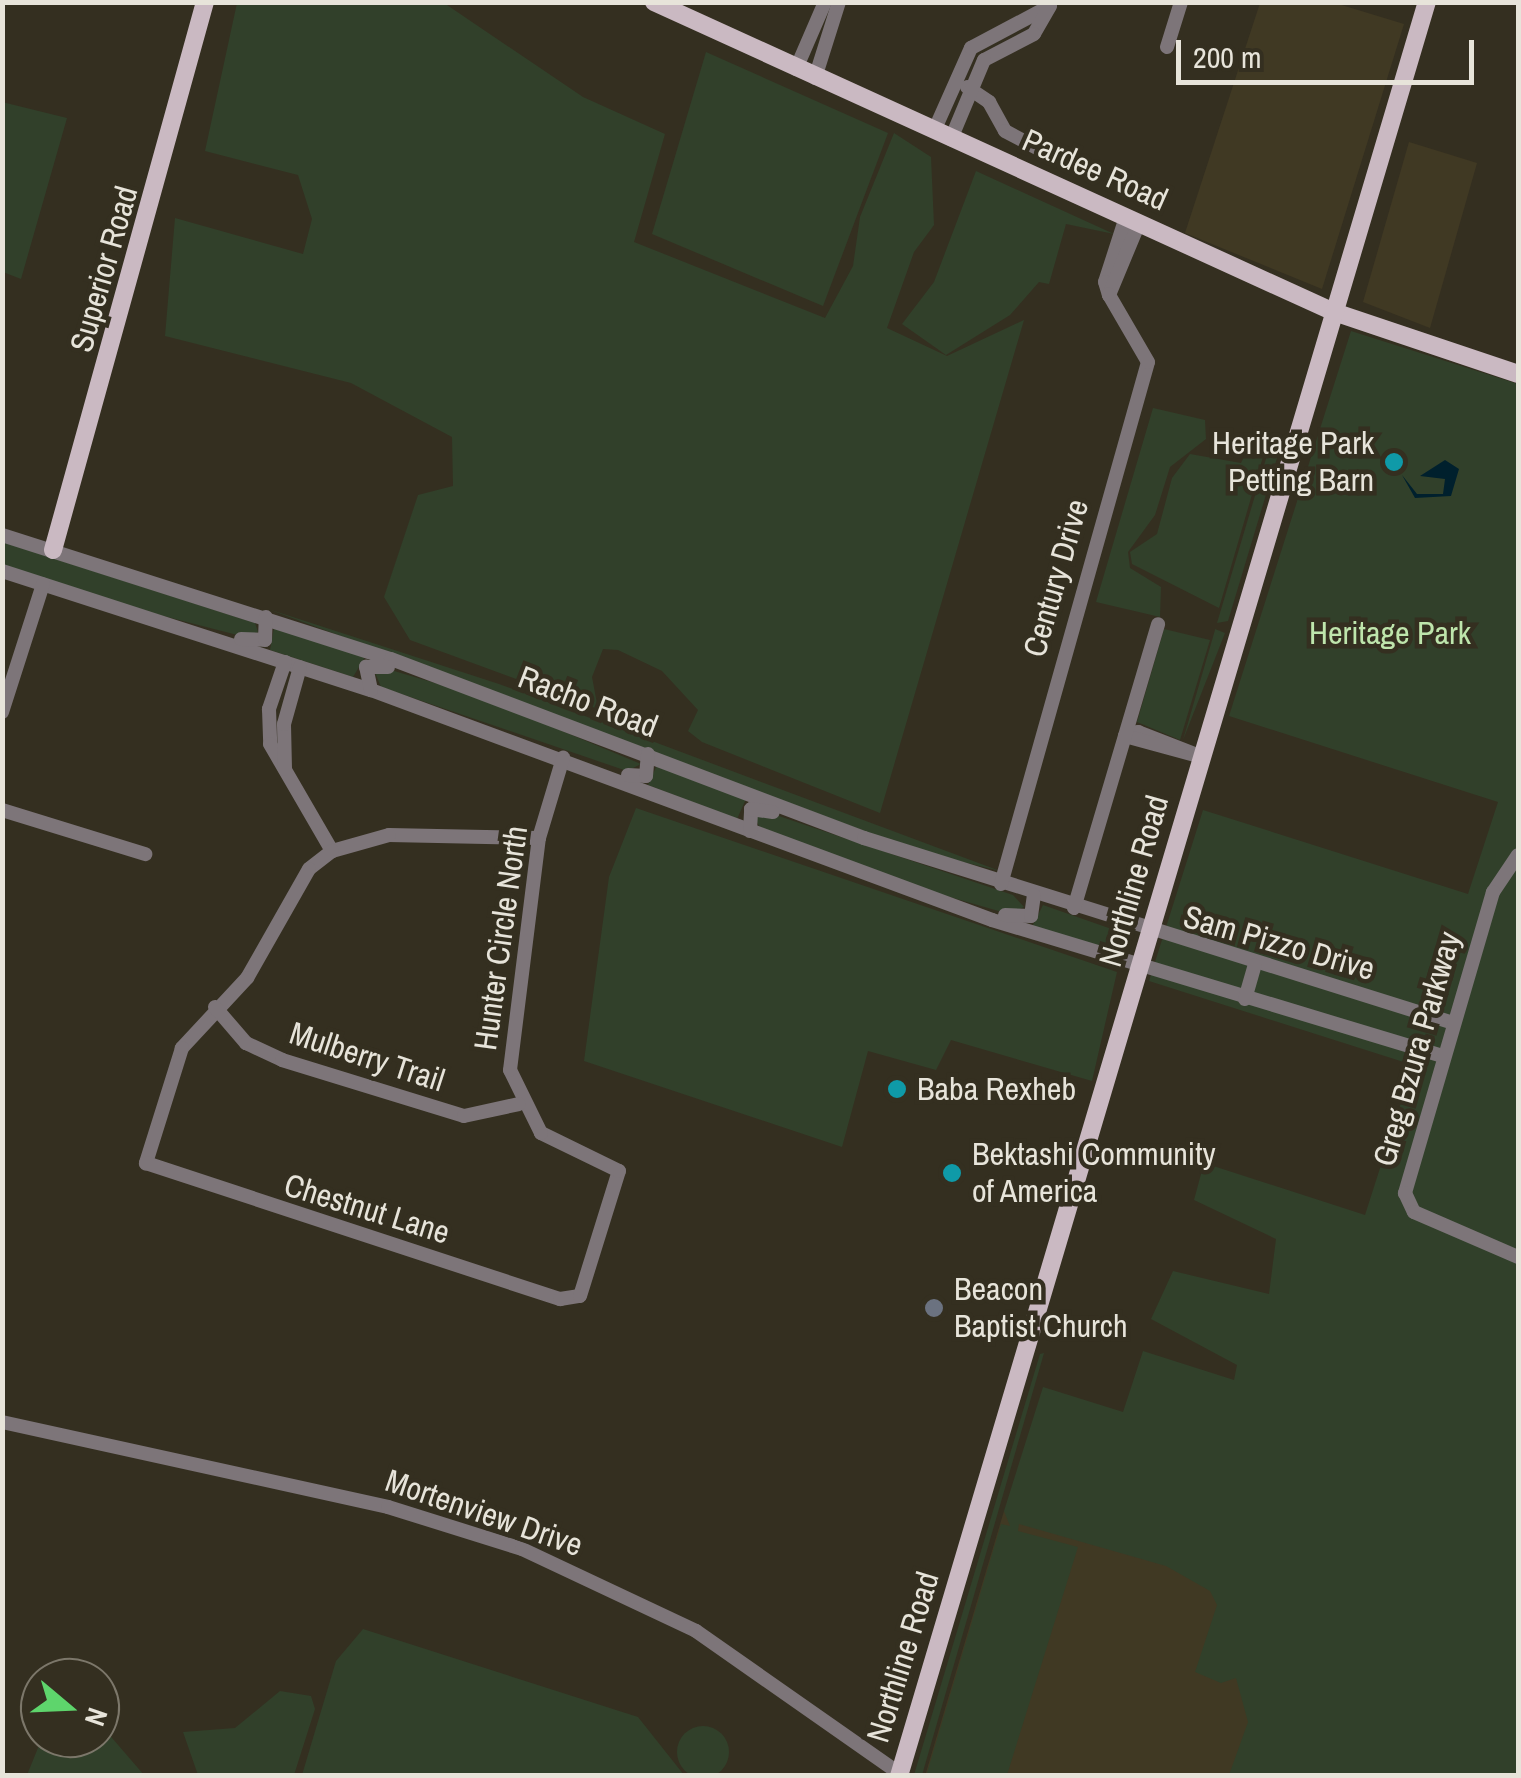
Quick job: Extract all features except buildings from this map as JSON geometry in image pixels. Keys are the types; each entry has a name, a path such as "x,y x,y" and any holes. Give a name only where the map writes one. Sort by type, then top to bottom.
{"main road":[{"name":"Superior Road","path":"53,550 205,2"},
{"name":"Pardee Road","path":"654,2 1334,312 1518,374"},
{"name":"Northline Road","path":"899,1774 1426,2"}],"street":[{"path":"796,69 825,2"},
{"path":"814,78 839,2"},
{"path":"1168,47 1181,2"},
{"path":"942,135 956,82 971,48 989,34 1050,4"},
{"path":"942,135 998,48 1034,34 1050,4"},
{"path":"989,34 998,48"},
{"path":"956,82 972,89 1005,131 1039,149"},
{"name":"Century Drive","path":"1001,884 1148,362 1109,295 1133,220"},
{"name":"Racho Road","path":"6,536 266,617 480,691 850,834 1150,934"},
{"name":"Racho Road","path":"2,571 371,690 563,758 912,892 1140,968"},
{"path":"2,712 44,584"},
{"path":"158,621 259,643 266,617"},
{"path":"1074,908 1158,624"},
{"path":"371,690 364,675 376,663 480,691"},
{"path":"292,664 268,724 285,769 332,852"},
{"path":"285,769 284,724 292,664"},
{"path":"268,724 284,724"},
{"path":"1125,736 1138,732 1202,757"},
{"path":"536,749 637,778 649,769 648,754"},
{"name":"Hunter Circle North","path":"519,1104 510,1070 539,838 563,758"},
{"path":"750,831 746,817 756,806 850,834"},
{"path":"2,810 145,854"},
{"path":"215,1008 252,972 289,891 332,852 390,835 539,838"},
{"name":"Greg Bzura Parkway","path":"1518,855 1492,892 1440,1055 1404,1193 1414,1212 1518,1256"},
{"path":"912,892 1021,921 1032,916 1034,895"},
{"name":"Sam Pizzo Drive","path":"1150,934 1450,1022"},
{"path":"1245,999 1255,965"},
{"name":"Sam Pizzo Drive","path":"1140,968 1440,1055"},
{"name":"Mulberry Trail","path":"215,1008 246,1043 282,1060 464,1116 519,1104"},
{"name":"Chestnut Lane","path":"215,1008 177,1057 146,1163 575,1300 618,1171 557,1144 519,1104"},
{"name":"Mortenview Drive","path":"2,1422 388,1507 522,1550 696,1631 899,1774"}],"shaded area":[{"path":"1260,3 1335,3 1404,24 1322,289 1185,233"},
{"path":"1409,142 1477,163 1430,328 1363,302"},
{"path":"1004,1511 1518,1674 1518,1775 925,1776"}],"green space":[{"path":"237,3 444,3 583,97 665,134 634,242 825,318 853,266 860,217 894,133 931,157 934,225 914,252 887,328 947,356 1024,320 880,813 702,742 688,731 698,710 662,671 618,650 603,649 592,677 598,709 410,640 384,597 418,495 453,486 452,437 351,383 165,336 175,218 303,254 312,219 298,175 205,151"},
{"path":"706,52 888,133 823,306 652,234"},
{"path":"2,102 67,118 21,279 3,272"},
{"path":"976,171 1114,234 1066,224 1049,284 1039,282 1010,315 946,355 902,324 934,282"},
{"name":"Heritage Park","path":"1351,331 1518,384 1518,1775 1229,1775 1248,1722 1236,1678 1221,1683 1195,1672 1217,1605 1210,1591 1166,1566 1019,1524 1018,1531 1078,1547 1007,1775 926,1776 1001,1524 1010,1526 1004,1511 1043,1387 1123,1412 1143,1351 1234,1380 1237,1365 1151,1319 1173,1271 1269,1294 1276,1239 1194,1200 1204,1163 1365,1215 1413,1065 1149,981 1203,810 1468,894 1498,802 1229,716"},
{"path":"1153,408 1205,420 1206,439 1170,467 1155,515 1128,552 1130,568 1161,587 1160,617 1096,602"},
{"path":"1271,442 1280,448 1228,621 1217,623"},
{"path":"1267,443 1219,608 1132,564 1130,552 1157,534 1172,478 1190,454 1241,463 1250,445"},
{"path":"3,542 255,623 258,632 245,637 148,612 3,566"},
{"path":"268,609 499,684 1000,871 918,851"},
{"path":"274,628 365,657 353,677 270,650"},
{"path":"1164,629 1210,640 1180,740 1137,722"},
{"path":"1215,630 1225,633 1183,740"},
{"path":"384,668 479,696 641,764 627,771 381,687 374,670"},
{"path":"657,765 746,799 737,819 648,785"},
{"path":"636,808 1117,972 1092,1081 951,1040 936,1070 868,1051 842,1147 584,1061 609,877"},
{"path":"767,812 1013,895 1024,907 1009,914 915,887 762,831 754,817"},
{"path":"1043,905 1123,933 1117,951 1032,927"},
{"path":"1044,1353 922,1775 914,1775 1040,1354"},
{"path":"363,1629 638,1717 684,1775 302,1775 336,1661"},
{"path":"280,1691 311,1696 315,1709 294,1775 198,1775 183,1732 235,1728"},
{"path":"703,1726 721,1734 729,1752 721,1770 703,1778 685,1770 677,1752 685,1734"},
{"path":"120,1747 144,1775 27,1775 34,1758 120,1758"}],"water":[{"path":"1445,460 1459,469 1451,496 1415,498 1402,475 1417,494 1443,494 1445,479 1420,476"}],"place":[{"name":"Heritage Park Petting Barn","path":"1394,462"},
{"name":"Baba Rexheb","path":"897,1089"},
{"name":"Bektashi Community of America","path":"952,1173"},
{"name":"Beacon Baptist Church","path":"934,1308"}]}
